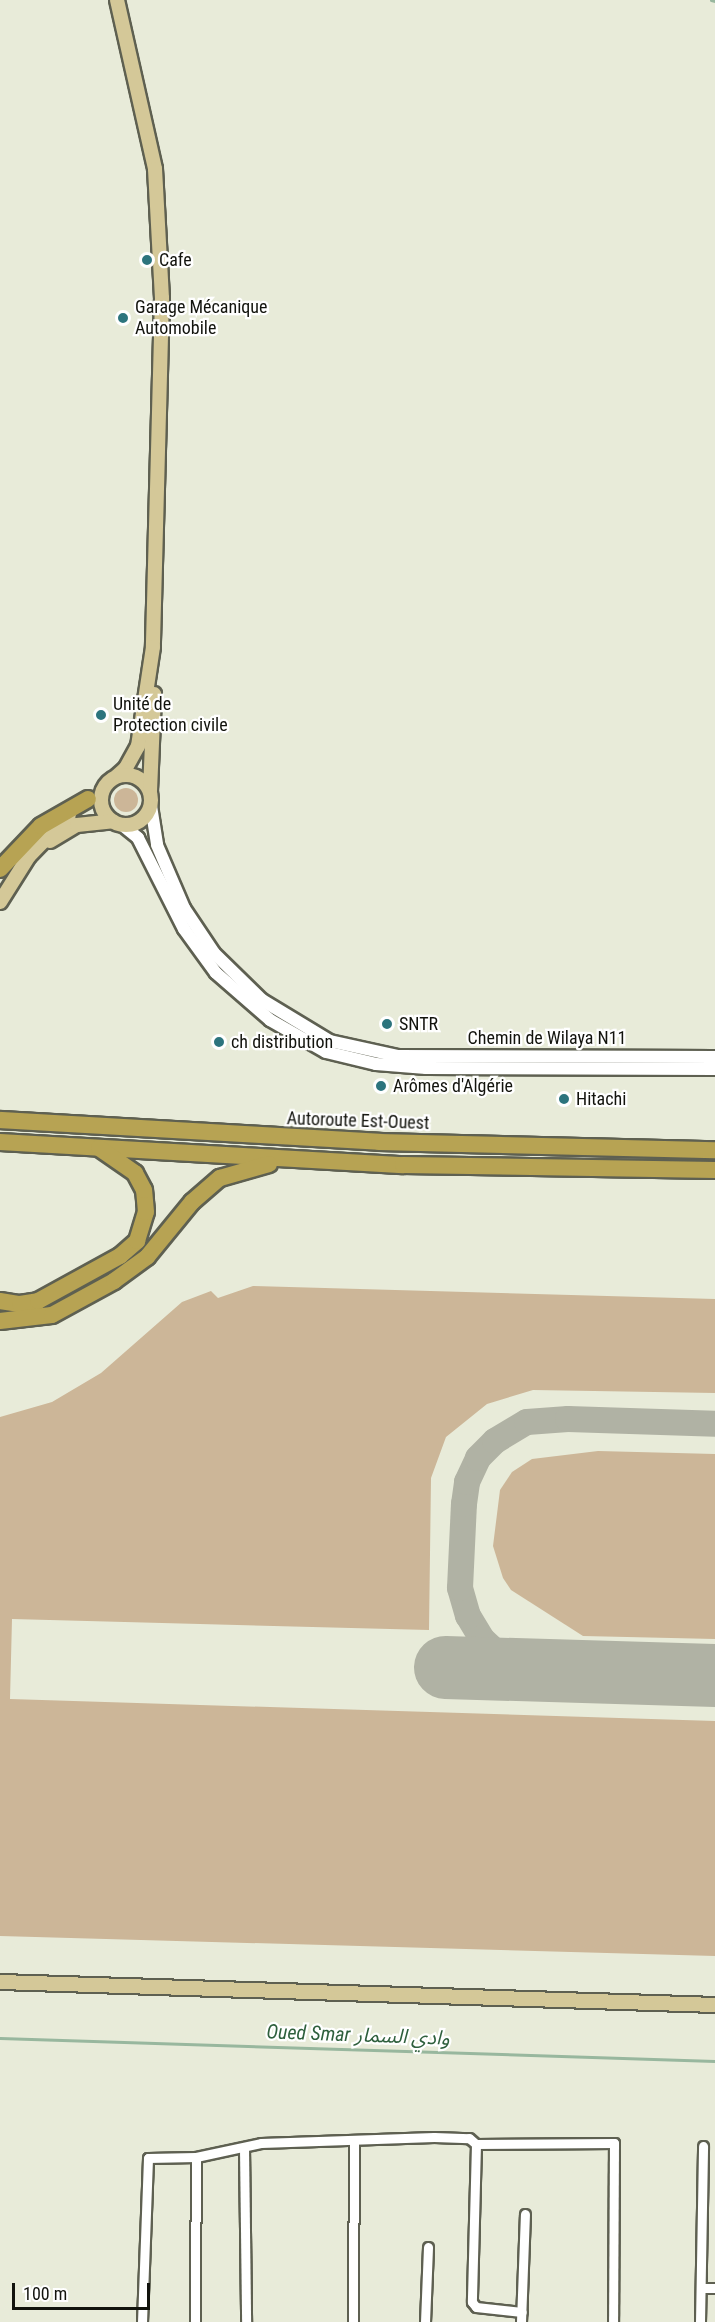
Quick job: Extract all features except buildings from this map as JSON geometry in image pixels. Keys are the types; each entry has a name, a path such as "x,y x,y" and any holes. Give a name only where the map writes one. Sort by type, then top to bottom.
{"highway":[{"path":"0,869 41,826 72,805 88,800"},
{"name":"Autoroute Est-Ouest","path":"0,1120 356,1141 715,1150"},
{"path":"0,1142 315,1161 715,1170"},
{"path":"0,1300 20,1304 38,1301 120,1256 137,1241 146,1212 144,1190 135,1173 98,1148"},
{"path":"0,1321 52,1316 114,1281 147,1257 192,1202 220,1178 275,1163 315,1161"}],"main road":[{"path":"28,856 77,825 142,819 151,806 162,274 155,169 117,0"},
{"path":"0,902 28,856 117,776 138,746 153,647"},
{"path":"117,776 133,775 150,791"},
{"path":"104,786 101,802 117,823 138,838 184,929 216,973 270,1020 326,1052 376,1064 426,1068 715,1069"},
{"name":"Chemin de Wilaya N11","path":"151,806 157,845 184,908 214,953 262,1000 330,1041 398,1056 715,1057"},
{"path":"0,1982 715,2005"}],"street":[{"path":"142,2322 148,2158 196,2157 261,2143 434,2137 469,2138 476,2144 614,2143 613,2322"},
{"path":"353,2322 354,2141"},
{"path":"476,2144 472,2302 476,2307 522,2317 525,2214"},
{"path":"700,2322 704,2229 703,2146"},
{"path":"244,2148 246,2322"},
{"path":"195,2322 196,2157"},
{"path":"704,2184 715,2185"},
{"path":"704,2229 715,2229"},
{"path":"425,2322 428,2247"},
{"path":"701,2288 715,2289"}],"shaded area":[{"path":"126,788 135,791 138,800 135,809 126,812 117,809 114,800 117,791"},
{"path":"253,1286 715,1299 715,1393 533,1390 487,1404 446,1437 431,1478 429,1630 12,1619 10,1699 715,1721 715,1956 0,1936 0,1417 52,1402 101,1373 182,1302 211,1291 218,1298"},
{"path":"598,1451 715,1454 715,1639 583,1636 511,1590 503,1578 493,1546 500,1490 512,1472 532,1459"}],"waterway":[{"path":"711,0 715,1"},
{"name":"Oued Smar وادي السمار","path":"0,2038 715,2061"}],"taxiway":[{"path":"541,1670 497,1653 482,1639 468,1616 460,1588 464,1504 467,1482 478,1458 495,1441 527,1422 568,1419 715,1424"}],"runway":[{"path":"445,1667 715,1675"}],"place":[{"name":"Cafe","path":"147,260"},
{"name":"Garage Mécanique Automobile","path":"123,318"},
{"name":"Unité de Protection civile","path":"101,715"},
{"name":"SNTR","path":"387,1024"},
{"name":"ch distribution","path":"219,1042"},
{"name":"Arômes d'Algérie","path":"381,1086"},
{"name":"Hitachi","path":"564,1099"}]}
